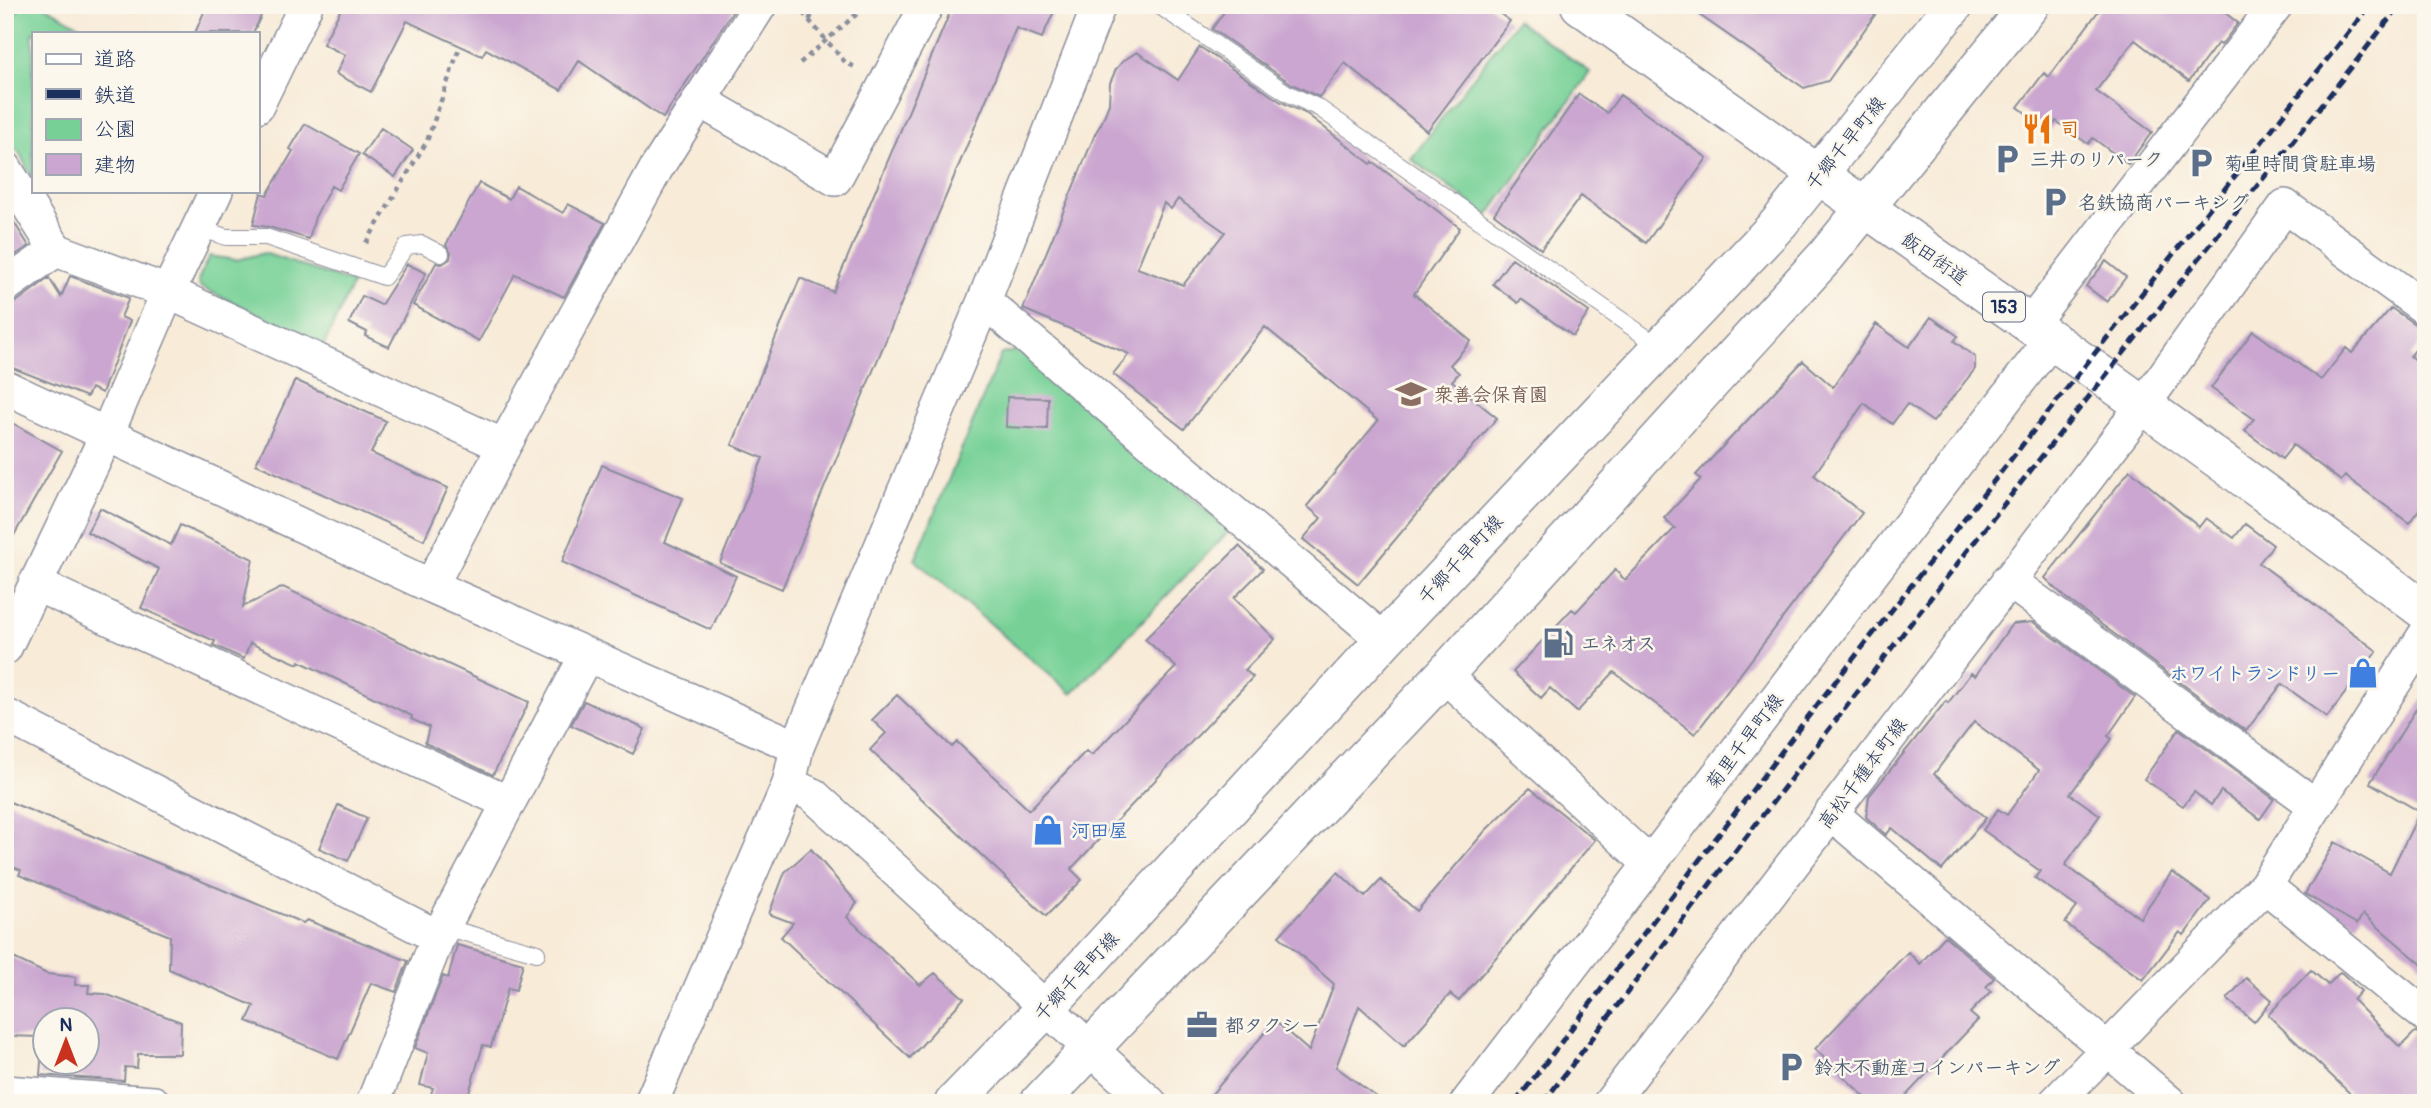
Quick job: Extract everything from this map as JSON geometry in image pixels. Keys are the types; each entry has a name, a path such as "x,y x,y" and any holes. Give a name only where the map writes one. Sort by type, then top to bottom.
{"main road":[{"name":"飯田街道","path":"1580,5 1818,176 2144,404 2426,612"},
{"name":"千郷千早町線","path":"954,1103 1046,1008 1384,640 1779,223 1954,5"},
{"path":"1039,1103 1444,676 1817,266 2030,5"}],"street":[{"path":"259,102 306,5"},
{"path":"431,586 504,446 656,169 760,5"},
{"path":"699,100 835,179 927,5"},
{"path":"651,1103 789,783 797,747 984,301 1099,5"},
{"name":"菊里千早町線","path":"1467,1103 2020,380 2040,333 2276,5"},
{"path":"5,168 56,250 168,292 504,446"},
{"path":"5,648 107,434 168,292 216,192"},
{"name":"高松千種本町線","path":"1610,1103 2144,404 2285,206 2426,309"},
{"path":"5,286 56,250"},
{"path":"984,301 1384,640"},
{"path":"5,387 431,586 797,747"},
{"path":"2008,580 2316,806"},
{"path":"35,584 509,803"},
{"path":"2055,1103 2265,886 2426,633"},
{"path":"373,1103 441,932 586,656"},
{"path":"1444,676 1650,864"},
{"path":"5,715 441,932"},
{"path":"789,783 813,795 1093,1048 1150,1103"},
{"path":"1831,813 2109,1048 2170,1103"},
{"path":"2265,886 2426,1016"},
{"path":"5,1091 154,1103"}],"lane":[{"path":"1158,5 1287,93 1319,108 1660,347"},
{"path":"199,228 226,237 266,237 384,277 407,246 422,244 441,254"},
{"path":"441,932 537,953"}],"path":[{"path":"796,5 845,62 886,83"},
{"path":"809,20 819,5"},
{"path":"800,62 865,7"},
{"path":"355,266 365,243 427,141 459,49"}],"green space":[{"path":"21,5 43,5 90,32 32,32 32,178 19,152 5,141 5,33"},
{"path":"1517,20 1590,72 1488,216 1411,159"},
{"path":"264,253 353,283 324,345 200,287 198,280 209,256 236,260"},
{"path":"1019,350 1230,530 1072,694 915,560 1001,354"}],"building":[{"path":"207,5 266,5 253,32 195,32"},
{"path":"343,5 737,5 663,118 579,61 561,90 486,49 482,56 407,21 371,92 336,74 345,55 323,44"},
{"path":"953,5 1057,5 1042,38 1016,28 782,589 720,563 763,458 732,445 800,278 833,292"},
{"path":"1229,5 1488,5 1510,21 1427,131 1345,63 1319,97 1292,84 1212,29"},
{"path":"1685,5 1882,5 1828,81 1804,88"},
{"path":"2103,5 2215,5 2238,23 2221,45 2218,43 2189,81 2135,40 2096,91 2152,132 2128,164 2093,138 2088,144 2056,121 2049,131 2018,107 2044,73 2049,77"},
{"path":"1200,47 1281,102 1307,114 1460,228 1414,294 1471,341 1450,365 1459,373 1452,381 1497,418 1358,584 1303,539 1321,518 1307,506 1378,421 1265,327 1184,429 1113,374 1129,354 1023,309 1109,104 1110,83 1116,69 1137,52 1178,80","holes":["1178,199 1225,232 1183,285 1137,268 1164,203 1171,209"]},
{"path":"1579,94 1607,113 1620,95 1707,158 1646,243 1581,196 1541,249 1494,214"},
{"path":"305,124 359,154 338,190 331,186 315,217 309,239 253,225 261,193 267,195 293,151 290,149"},
{"path":"381,128 413,150 395,177 362,155"},
{"path":"479,183 509,199 516,186 563,213 568,204 605,223 564,297 515,274 479,341 413,305 436,263 442,264 450,259 451,253 446,245"},
{"path":"5,208 29,246 5,262"},
{"path":"1512,258 1589,312 1573,336 1521,299 1518,303 1493,284"},
{"path":"2106,261 2126,277 2107,302 2086,286"},
{"path":"407,264 426,273 389,347 365,336 367,332 349,323 362,296 381,305"},
{"path":"70,276 129,298 121,317 130,321 102,393 91,388 87,397 5,365 5,305 16,302 49,278 61,297"},
{"path":"2391,308 2426,332 2426,337 2410,356 2426,369 2426,500 2409,523 2345,476 2341,481 2293,445 2282,459 2245,431 2254,419 2211,388 2253,331 2321,380 2346,348 2352,353"},
{"path":"1931,317 1958,336 1954,341 1975,357 1975,369 1933,422 1907,404 1892,424 1864,403 1814,475 1862,513 1695,734 1614,672 1577,712 1550,688 1541,698 1513,672 1572,609 1576,612 1615,570 1625,580 1675,528 1664,518 1701,479 1696,475 1803,361 1833,387 1876,324 1909,347"},
{"path":"295,380 386,421 371,453 448,488 424,540 256,464"},
{"path":"1007,397 1048,398 1047,429 1006,427"},
{"path":"5,419 62,451 5,551"},
{"path":"602,465 683,498 665,542 736,576 711,630 562,562"},
{"path":"2130,470 2199,527 2206,518 2234,538 2245,524 2273,545 2259,563 2377,651 2327,717 2282,684 2246,731 2067,599 2045,578"},
{"path":"100,508 171,545 180,525 253,559 243,607 283,587 529,702 493,775 425,743 429,727 411,719 412,716 299,661 298,664 250,643 244,659 213,645 215,641 141,608 159,569 87,532"},
{"path":"1239,546 1263,569 1234,598 1275,639 1245,670 1253,677 1071,869 1082,880 1046,916 870,750 886,733 872,720 897,695 952,747 957,742 1029,810 1086,751 1092,755 1176,667 1145,639"},
{"path":"2033,622 2135,697 2108,736 2112,739 2070,794 2100,815 2065,865 2140,918 2172,872 2210,900 2184,935 2180,932 2143,980 2065,923 2077,907 2035,878 2040,871 1983,830 1998,809 2007,815 2039,770 1974,722 1934,774 1986,818 1942,870 1892,828 1886,835 1866,817 1869,796 1946,701 1948,703 1971,673 1975,676 2012,624"},
{"path":"2426,693 2426,968 2363,914 2357,924 2305,894 2335,842 2390,873 2420,812 2370,783"},
{"path":"584,701 645,729 633,754 571,725"},
{"path":"2179,729 2274,799 2260,819 2221,791 2211,805 2194,792 2183,806 2144,779"},
{"path":"1530,788 1595,840 1459,1001 1450,994 1404,1046 1359,1006 1336,1067 1385,1103 1204,1103 1275,1021 1309,1051 1334,984 1279,936 1338,872 1365,897 1381,880 1417,911 1486,830"},
{"path":"5,800 303,923 307,920 408,961 396,992 371,983 338,1059 247,1021 254,1006 169,969 170,936 19,875 21,870 5,864"},
{"path":"338,805 367,818 348,861 319,848"},
{"path":"811,849 857,903 847,917 920,985 935,973 964,998 910,1058 781,937 793,923 769,914 785,872"},
{"path":"1945,936 1994,978 1986,987 1991,991 1970,1013 1978,1020 1899,1103 1871,1103 1815,1049 1908,952 1920,964"},
{"path":"457,945 523,963 516,990 508,988 491,1047 483,1045 466,1103 428,1103 433,1088 420,1085 428,1053 415,1048 443,976 448,978"},
{"path":"5,954 47,974 76,977 75,985 89,985 88,993 105,994 181,1022 180,1054 138,1054 137,1068 125,1067 124,1081 54,1076 102,1076 102,1006 32,1006 32,1037 5,1036"},
{"path":"2311,970 2328,985 2340,972 2343,974 2361,991 2353,1000 2400,1047 2415,1032 2426,1035 2426,1103 2360,1103 2268,1015"},
{"path":"2246,978 2272,1000 2254,1022 2227,999"}],"railway":[{"path":"1515,1103 1820,701 2370,5"},
{"path":"1543,1103 1933,595 2400,5"}],"place":[{"name":"司","path":"2037,129"},
{"name":"三井のリパーク","path":"2007,159"},
{"name":"菊里時間貸駐車場","path":"2201,163"},
{"name":"名鉄協商パーキング","path":"2055,202"},
{"name":"衆善会保育園","path":"1411,394"},
{"name":"エネオス","path":"1558,643"},
{"name":"ホワイトランドリー","path":"2363,673"},
{"name":"河田屋","path":"1048,830"},
{"name":"都タクシー","path":"1202,1025"},
{"name":"鈴木不動産コインパーキング","path":"1791,1067"}]}
